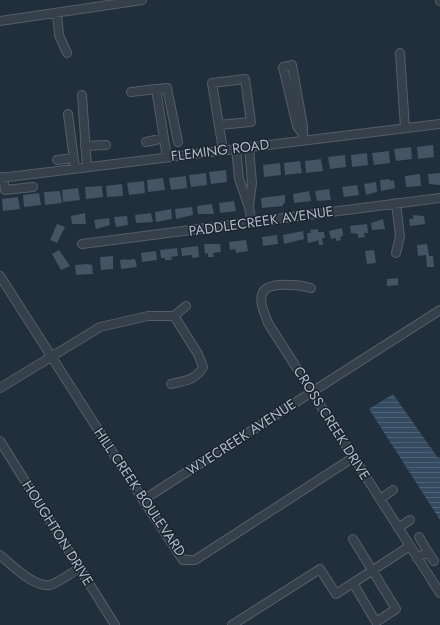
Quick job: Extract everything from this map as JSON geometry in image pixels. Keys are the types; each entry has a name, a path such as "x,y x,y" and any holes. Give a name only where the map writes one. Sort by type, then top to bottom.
{"street":[{"path":"0,21 142,0"},
{"path":"57,13 58,35 67,53"},
{"path":"400,53 406,128"},
{"path":"292,65 304,126 302,137 297,126 283,67 292,65"},
{"path":"219,125 251,122 245,79 212,83 223,150"},
{"path":"131,92 167,88 178,142"},
{"path":"156,89 167,157"},
{"path":"82,95 87,167"},
{"path":"68,114 75,168"},
{"name":"FLEMING ROAD","path":"2,178 249,147 302,137 440,124"},
{"path":"146,142 164,138"},
{"path":"85,146 106,145"},
{"path":"249,147 252,183 249,207"},
{"path":"236,148 241,188 249,207 252,222"},
{"path":"57,160 73,158"},
{"path":"2,178 2,190 33,187"},
{"name":"PADDLECREEK AVENUE","path":"82,244 440,198"},
{"path":"396,203 400,236 396,253"},
{"name":"HILL CREEK BOULEVARD","path":"0,276 180,558 187,561 195,560 354,457"},
{"name":"CROSS CREEK DRIVE","path":"311,288 294,284 268,288 263,292 262,298 263,307 268,322 313,391 417,558 439,589"},
{"path":"0,388 100,327 148,316 174,316 186,306"},
{"name":"WYECREEK AVENUE","path":"143,500 440,310"},
{"path":"171,384 186,381 199,375 203,367 198,354 174,316"},
{"name":"HOUGHTON DRIVE","path":"0,441 115,625"},
{"path":"380,499 393,490"},
{"path":"398,528 410,520"},
{"path":"419,537 434,561"},
{"path":"352,583 376,622 396,609 353,539"},
{"path":"232,625 320,568 336,594 410,546"},
{"path":"417,558 428,552"},
{"path":"0,556 34,583 42,585 51,585 80,568"}],"water":[{"path":"393,394 438,458 440,457 440,520 369,409"}],"building":[{"path":"433,145 434,157 418,159 417,147"},
{"path":"411,147 412,159 396,161 394,149"},
{"path":"389,151 390,163 374,165 372,153"},
{"path":"367,153 368,165 352,167 351,155"},
{"path":"345,155 346,167 330,169 328,157"},
{"path":"321,159 323,171 306,173 305,161"},
{"path":"300,161 302,173 285,175 284,163"},
{"path":"280,163 281,175 264,177 263,165"},
{"path":"226,170 227,182 211,184 209,172"},
{"path":"206,173 207,185 191,187 189,175"},
{"path":"440,173 440,185 429,184 428,174"},
{"path":"420,174 421,186 406,187 405,176"},
{"path":"186,176 187,188 171,190 169,178"},
{"path":"163,178 165,190 148,192 147,180"},
{"path":"390,179 390,181 394,180 395,188 381,191 380,180"},
{"path":"144,181 145,193 129,195 127,183"},
{"path":"376,182 377,192 366,195 364,184"},
{"path":"122,184 123,196 107,197 106,186"},
{"path":"357,185 359,195 344,197 342,187"},
{"path":"102,186 103,197 86,199 85,187"},
{"path":"78,188 80,200 63,202 62,190"},
{"path":"329,189 331,200 317,201 315,191"},
{"path":"60,191 62,203 45,205 44,192"},
{"path":"309,191 311,201 294,203 293,194"},
{"path":"39,193 41,205 24,207 23,195"},
{"path":"285,195 285,203 283,206 262,208 261,198"},
{"path":"18,197 20,209 3,211 2,199"},
{"path":"234,201 236,211 220,213 219,203"},
{"path":"212,204 214,214 198,214 197,206"},
{"path":"192,207 193,215 176,219 175,209"},
{"path":"171,209 172,219 156,222 155,212"},
{"path":"85,213 86,224 72,224 71,216"},
{"path":"151,213 153,222 136,223 135,215"},
{"path":"413,215 424,216 425,224 410,226 409,219 413,219"},
{"path":"127,216 128,225 116,227 114,217"},
{"path":"109,218 110,225 96,229 94,220"},
{"path":"383,219 385,229 372,230 371,223"},
{"path":"57,224 65,227 57,243 50,240"},
{"path":"367,224 368,233 364,233 365,237 358,238 358,234 351,233 350,226"},
{"path":"342,228 343,236 340,237 341,240 336,241 336,238 331,239 329,231"},
{"path":"318,229 318,232 324,232 325,238 322,238 323,245 319,245 318,239 317,241 308,243 307,233 311,233 310,230"},
{"path":"303,231 304,239 284,244 283,235"},
{"path":"277,235 278,244 263,246 262,237"},
{"path":"246,240 248,251 236,253 235,249 230,250 229,242"},
{"path":"204,244 220,244 221,252 213,253 214,257 208,257 208,253 205,254"},
{"path":"427,244 429,256 433,256 434,267 427,267 426,255 418,256 417,245"},
{"path":"198,246 199,257 192,258 192,255 182,256 181,248"},
{"path":"177,248 178,256 171,257 172,260 165,260 165,258 161,258 160,250"},
{"path":"59,250 70,266 61,270 52,254"},
{"path":"374,250 376,263 367,264 365,251"},
{"path":"156,251 157,260 142,262 141,253"},
{"path":"113,256 113,269 101,270 100,257"},
{"path":"135,259 137,267 121,269 120,260"},
{"path":"75,265 92,265 93,274 76,275"},
{"path":"398,278 398,285 387,286 387,279"}]}
